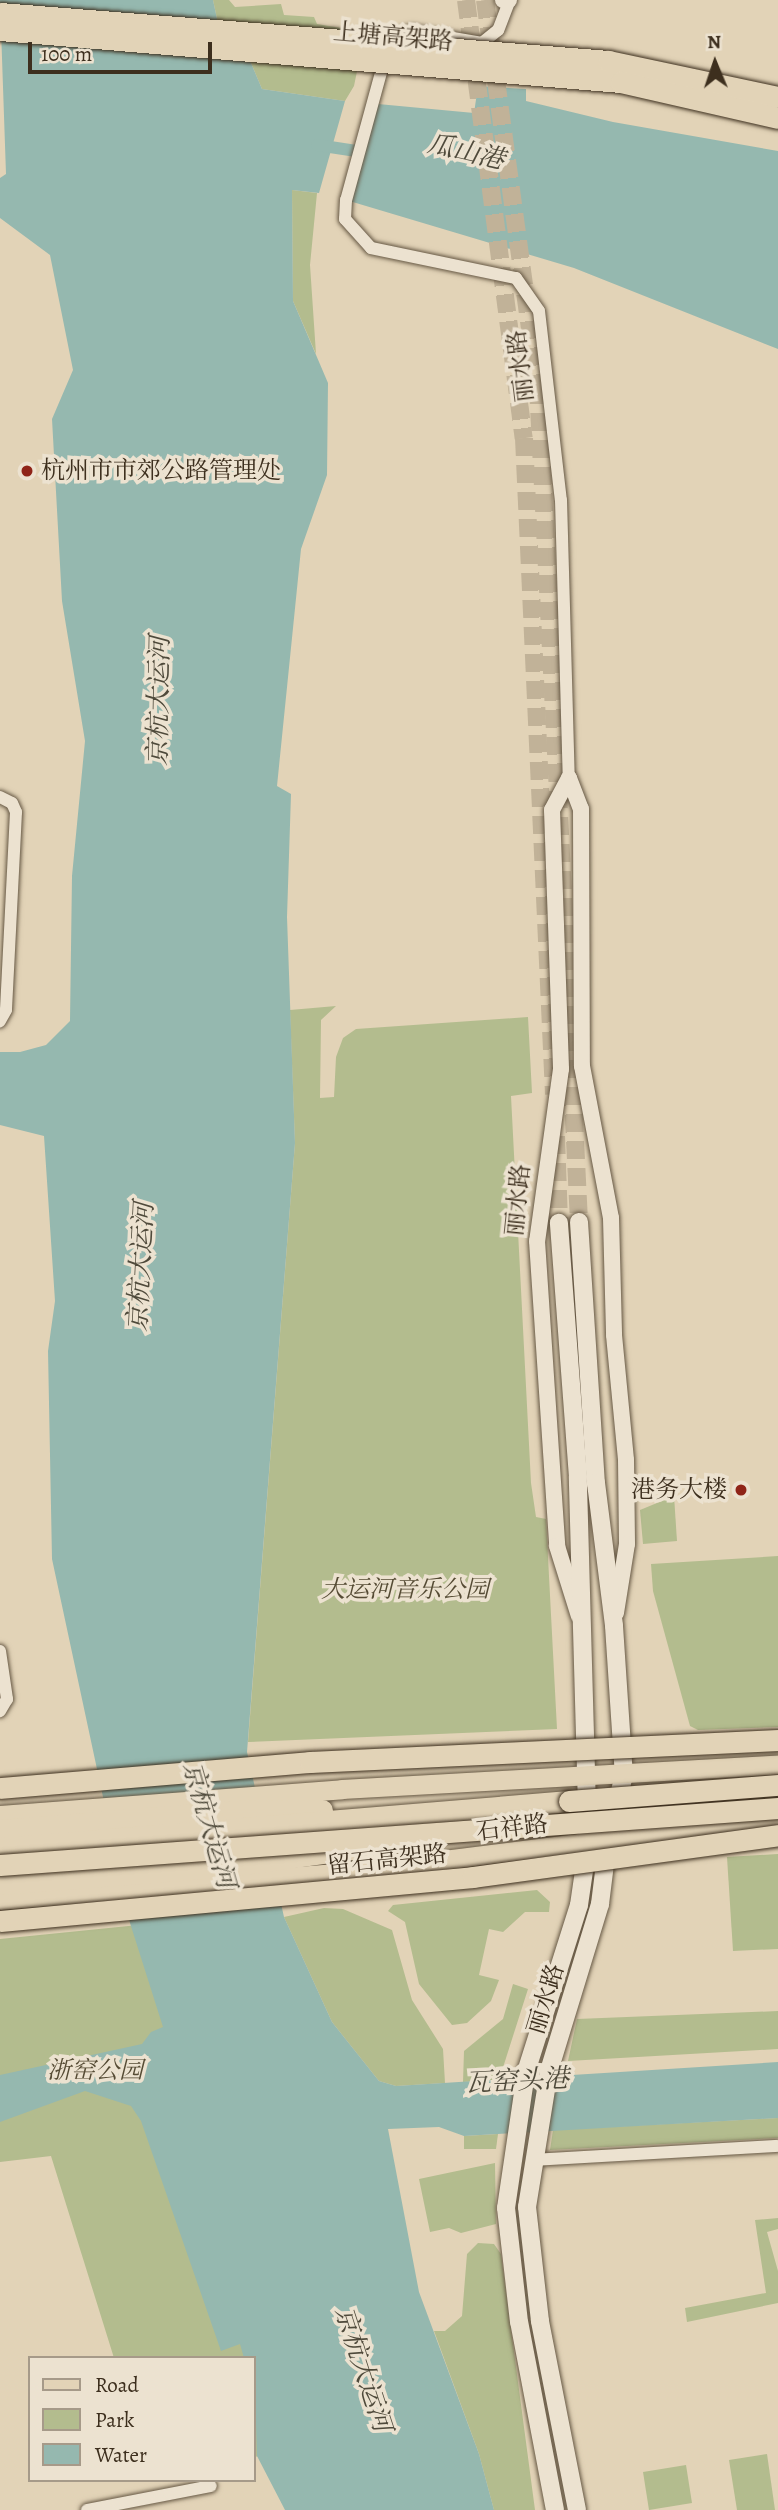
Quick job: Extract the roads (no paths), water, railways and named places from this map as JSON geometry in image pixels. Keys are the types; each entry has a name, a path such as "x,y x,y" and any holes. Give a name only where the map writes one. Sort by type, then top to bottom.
{"highway":[{"name":"上塘高架路","path":"0,13 608,61 778,97"},
{"name":"上塘高架路","path":"0,30 621,82 778,118"},
{"path":"0,1788 310,1762 778,1740"},
{"name":"留石高架路","path":"0,1847 778,1785"},
{"name":"留石高架路","path":"0,1865 778,1808"},
{"path":"0,1830 232,1811 471,1809"},
{"path":"0,1884 229,1866 446,1834"},
{"name":"留石高架路","path":"0,1921 473,1877 778,1835"}],"main road":[{"name":"丽水路","path":"555,2510 519,2322 508,2222 526,2072 598,1842 624,1775 614,1626 596,1483 579,1222"},
{"name":"丽水路","path":"559,1223 578,1477 585,1776 598,1842 600,1904 549,2071 527,2207 540,2321 577,2510"},
{"name":"石祥路","path":"0,1815 778,1765"},
{"name":"石祥路","path":"0,1900 311,1874 598,1842 778,1818"}],"street":[{"name":"丽水路","path":"507,1 498,30 482,43 412,32 391,36 374,87 346,200 345,219 371,248 516,278 539,311 562,500 569,778 581,809 582,1066 611,1218 614,1335 626,1460 627,1544 614,1626"},
{"name":"丽水路","path":"569,778 552,810 561,1069 537,1241 557,1546 582,1627"},
{"path":"0,797 12,803 16,812 6,1010 0,1021"},
{"path":"0,1651 7,1699 0,1711"},
{"path":"534,2160 778,2146"},
{"path":"87,2510 211,2487"}],"water":[{"path":"0,0 213,0 222,42 243,44 262,89 345,101 319,193 292,190 293,301 328,383 327,475 301,549 277,786 291,794 287,917 295,1143 247,1752 284,1917 332,2022 379,2081 396,2086 778,2062 778,2118 464,2136 439,2127 388,2129 419,2292 479,2454 494,2510 285,2510 257,2456 256,2356 243,2356 240,2344 221,2351 141,2121 131,2106 85,2091 0,2122 0,2075 142,2044 151,2032 163,2027 130,1923 52,1559 48,1351 55,1301 44,1136 0,1125 0,1052 20,1052 46,1045 70,1021 72,876 85,741 62,601 52,419 73,370 50,255 0,218 0,178 6,174"},
{"path":"478,86 526,89 526,101 613,122 778,151 778,349 574,268 346,200 378,104 474,113"}],"waterway":[{"name":"瓜山港","path":"317,145 369,153"}],"tunnel":[{"path":"466,0 524,438 554,1094"},
{"path":"485,0 538,386 579,1222"},
{"path":"556,1136 559,1223"}],"place":[{"name":"杭州市市郊公路管理处","path":"27,471"},
{"name":"港务大楼","path":"741,1490"}],"water label":[{"name":"京杭大运河","path":"159,701"},
{"name":"京杭大运河","path":"141,1267"},
{"name":"京杭大运河","path":"209,1825"},
{"name":"瓦窑头港","path":"517,2081"},
{"name":"京杭大运河","path":"363,2369"}],"park label":[{"name":"大运河音乐公园","path":"405,1590"},
{"name":"浙窑公园","path":"95,2071"}]}
